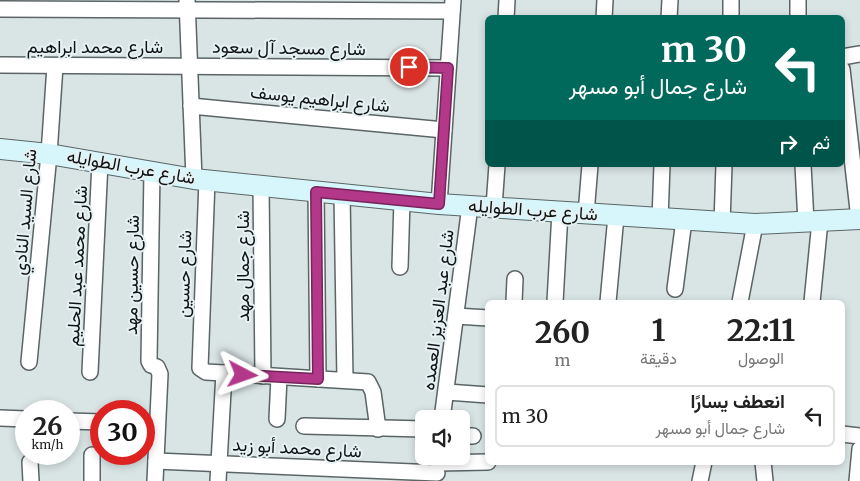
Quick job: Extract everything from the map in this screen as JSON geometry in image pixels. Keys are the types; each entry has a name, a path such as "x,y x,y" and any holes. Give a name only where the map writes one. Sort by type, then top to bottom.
{"street":[{"path":"506,15 507,0"},
{"path":"604,15 606,0"},
{"path":"668,15 670,0"},
{"path":"731,0 731,15"},
{"path":"798,0 798,15"},
{"path":"0,9 187,5 452,6 439,204"},
{"name":"شارع حسين","path":"187,5 191,106 201,180 200,368 206,372 224,373"},
{"path":"845,56 860,54"},
{"name":"شارع محمد ابراهيم","path":"0,65 190,65"},
{"name":"شارع مسجد آل سعود","path":"190,65 448,68"},
{"name":"شارع السيد النادي","path":"29,362 49,154 55,66"},
{"path":"845,95 859,219"},
{"name":"شارع ابراهيم يوسف","path":"191,106 444,130"},
{"name":"شارع عرب الطوايله","path":"0,149 49,154 201,180 439,204 722,223 755,224 859,219"},
{"name":"شارع محمد عبد الحليم","path":"90,372 100,162"},
{"path":"494,207 497,167"},
{"path":"586,214 590,167"},
{"path":"660,218 662,167"},
{"path":"722,223 724,167"},
{"path":"803,167 813,221 812,300"},
{"name":"شارع حسين مهد","path":"152,171 149,361 151,365 157,367 160,374 156,461"},
{"name":"شارع جمال مهد","path":"261,185 262,376"},
{"path":"316,192 318,379"},
{"path":"342,194 345,380"},
{"path":"400,267 402,200"},
{"name":"شارع عبد العزيز العمده","path":"444,410 470,206"},
{"path":"555,300 560,212"},
{"path":"608,300 616,216"},
{"path":"675,289 684,220"},
{"path":"740,300 755,224"},
{"path":"514,300 515,279"},
{"path":"456,316 485,318"},
{"path":"218,481 224,373 363,381 370,385 378,428"},
{"path":"277,419 279,377"},
{"path":"447,392 485,395"},
{"path":"0,418 15,419"},
{"path":"304,426 415,429"},
{"path":"845,434 860,436"},
{"path":"857,481 860,449"},
{"path":"155,481 156,461"},
{"name":"شارع محمد أبو زيد","path":"156,461 405,477 438,468 485,462"},
{"path":"30,465 31,481"},
{"path":"92,465 92,481"},
{"path":"700,481 703,465"},
{"path":"763,465 765,481"}],"route":[{"path":"243,375 318,379 316,192 439,204 448,68 409,67"}]}
